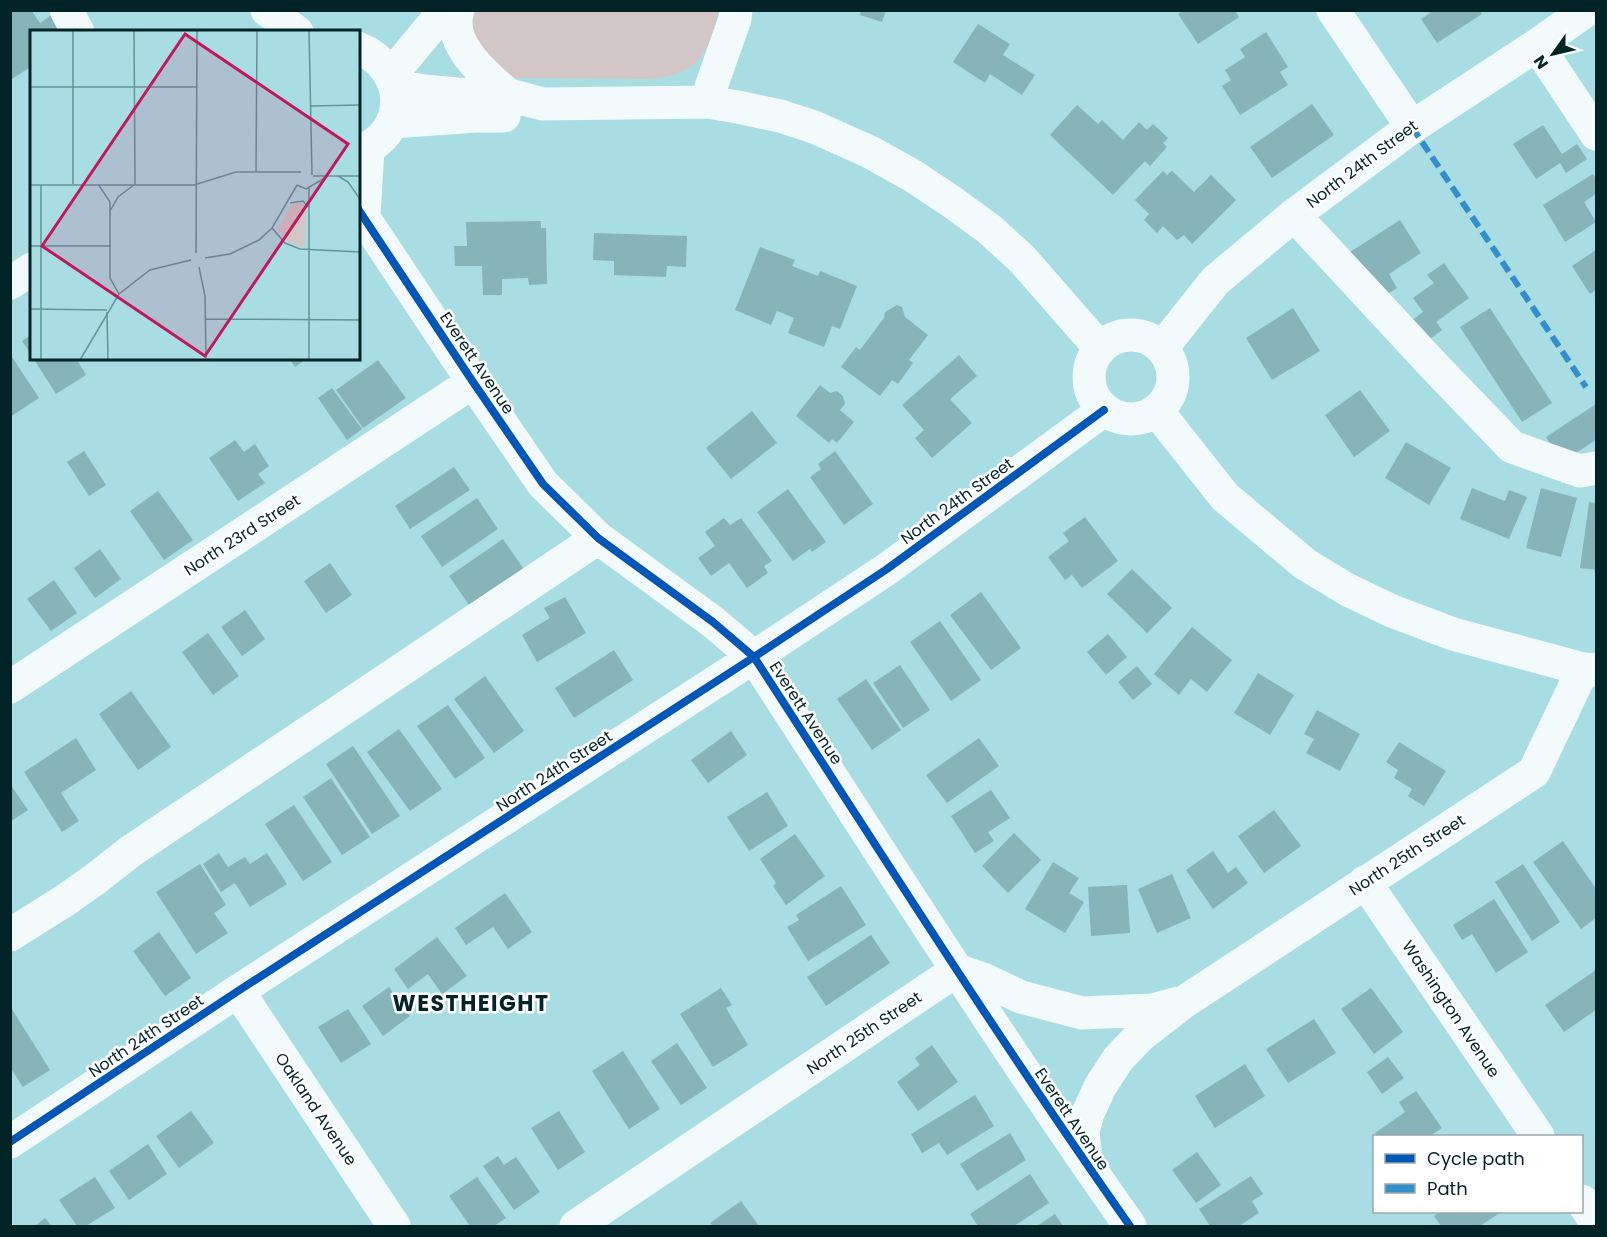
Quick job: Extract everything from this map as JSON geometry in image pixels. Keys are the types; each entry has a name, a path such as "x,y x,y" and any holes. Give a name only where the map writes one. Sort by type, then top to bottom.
{"street":[{"path":"66,10 77,30"},
{"path":"247,10 261,30"},
{"path":"267,10 294,30"},
{"path":"379,65 430,10"},
{"path":"379,65 446,10"},
{"path":"458,10 456,17 458,37 478,69 508,95 528,100"},
{"path":"707,102 736,10"},
{"path":"1333,10 1412,127"},
{"name":"North 24th Street","path":"1162,348 1215,281 1294,215 1412,127 1587,10"},
{"path":"1537,45 1596,134"},
{"path":"379,65 424,91 528,100 707,102 780,116 814,127 870,152 913,176 952,201 989,229 1022,259 1099,347"},
{"path":"363,151 382,138 392,122 397,104 379,65"},
{"path":"392,122 512,116 528,100"},
{"name":"Everett Avenue","path":"363,151 361,213 543,484 597,538 713,622 754,657 957,970 1130,1227"},
{"path":"1294,215 1512,447 1580,471 1596,468"},
{"path":"10,283 30,270"},
{"path":"1124,334 1138,334 1151,339 1162,348 1170,360 1173,373 1172,387 1167,400 1157,411 1131,420 1116,417 1104,410 1095,399 1089,386 1088,372 1099,347 1124,334"},
{"name":"North 23rd Street","path":"10,687 473,382"},
{"name":"North 24th Street","path":"10,1142 887,570 1104,410"},
{"path":"1157,411 1225,497 1305,564 1348,590 1392,611 1454,634 1590,670"},
{"path":"10,934 64,901 131,851 597,538"},
{"name":"North 25th Street","path":"1086,1163 1083,1131 1088,1113 1100,1087 1118,1059 1140,1036 1184,1002 1534,772 1590,670"},
{"name":"Washington Avenue","path":"1365,882 1537,1135"},
{"name":"North 25th Street","path":"576,1227 957,970 1021,997 1082,1013 1153,1010 1184,1002"},
{"name":"Oakland Avenue","path":"237,992 394,1227"},
{"path":"1583,1204 1596,1223"}],"shaded area":[{"path":"470,10 719,11 705,50 691,67 667,77 651,79 514,78 499,73 473,39"}],"building":[{"path":"10,10 31,10 40,23 54,13 66,30 30,30 30,67 12,79 10,76"},
{"path":"861,10 886,10 882,22 860,15"},
{"path":"1184,10 1235,10 1239,17 1198,44 1178,14"},
{"path":"1428,10 1480,10 1482,14 1437,43 1421,19 1430,13"},
{"path":"978,24 1010,44 1003,55 1035,75 1022,95 990,74 985,83 953,62"},
{"path":"1266,32 1288,67 1280,72 1288,85 1240,115 1222,86 1231,80 1225,70 1245,57 1240,49"},
{"path":"1312,104 1334,135 1272,178 1250,147"},
{"path":"1077,105 1098,124 1102,120 1123,140 1139,122 1147,130 1153,124 1168,138 1163,143 1167,147 1150,166 1145,161 1113,195 1050,135"},
{"path":"1543,125 1562,154 1577,144 1587,159 1566,173 1560,163 1536,179 1513,144"},
{"path":"1163,171 1167,175 1172,171 1194,192 1211,175 1236,200 1192,244 1184,235 1177,240 1163,226 1157,233 1144,220 1149,214 1135,200"},
{"path":"1593,174 1596,179 1596,194 1584,202 1596,222 1565,242 1543,205"},
{"path":"1400,220 1421,253 1389,274 1397,288 1381,298 1350,252"},
{"path":"541,221 541,228 546,228 547,284 529,285 528,278 502,279 502,295 483,295 482,266 455,266 454,246 467,246 466,222"},
{"path":"594,233 687,236 686,267 667,266 666,277 614,275 614,261 593,260"},
{"path":"760,247 795,260 792,266 818,276 820,271 857,286 840,329 832,326 824,347 788,333 794,318 777,311 771,325 735,310"},
{"path":"1596,250 1596,290 1590,294 1572,266"},
{"path":"1444,263 1469,298 1436,322 1442,330 1426,342 1411,321 1423,312 1413,298 1434,283 1427,275"},
{"path":"897,305 902,307 905,317 928,335 909,360 913,363 898,384 892,380 880,396 841,367 856,347 860,350 884,318 885,312"},
{"path":"1293,308 1320,351 1272,380 1246,338"},
{"path":"1490,308 1552,403 1522,422 1460,327"},
{"path":"30,335 30,353 22,341"},
{"path":"10,354 39,398 10,417"},
{"path":"959,355 977,376 950,399 972,423 932,458 915,438 924,430 902,405"},
{"path":"34,360 77,360 86,375 56,394"},
{"path":"290,360 305,360 295,367"},
{"path":"378,360 406,398 363,428 336,390"},
{"path":"820,385 830,393 837,391 843,396 845,404 840,410 854,422 837,443 832,439 829,443 796,416"},
{"path":"332,388 362,429 347,440 318,398"},
{"path":"1360,390 1390,431 1354,457 1325,415"},
{"path":"1596,404 1596,440 1562,462 1546,437"},
{"path":"752,411 777,443 731,479 706,448"},
{"path":"235,440 244,452 255,444 269,466 258,474 265,483 238,501 209,458"},
{"path":"1406,442 1451,468 1429,505 1385,478"},
{"path":"84,451 106,485 89,496 67,462"},
{"path":"835,451 873,504 844,525 810,477 821,469 818,464"},
{"path":"454,467 470,490 410,529 395,506"},
{"path":"1472,488 1505,501 1509,490 1527,497 1509,539 1460,519"},
{"path":"1541,488 1577,498 1561,557 1526,548"},
{"path":"788,489 826,542 812,552 810,549 793,561 757,512"},
{"path":"158,491 193,540 164,560 130,511"},
{"path":"477,498 498,529 442,567 421,536"},
{"path":"1589,502 1596,503 1596,570 1580,568"},
{"path":"1085,517 1118,561 1082,588 1072,575 1065,580 1048,557 1069,541 1063,533"},
{"path":"724,518 730,525 741,518 772,561 764,566 768,573 747,588 729,563 711,576 698,558 715,546 705,532"},
{"path":"503,539 525,571 471,608 449,576"},
{"path":"100,549 121,579 95,598 74,568"},
{"path":"330,563 352,595 326,613 304,581"},
{"path":"1132,569 1172,608 1147,633 1107,594"},
{"path":"54,580 77,613 51,631 27,599"},
{"path":"981,592 1021,648 991,670 950,615"},
{"path":"565,597 586,633 537,662 522,635 550,618 544,608"},
{"path":"245,610 265,639 242,656 221,627"},
{"path":"940,621 981,680 951,701 910,642"},
{"path":"1192,627 1232,660 1207,692 1191,679 1179,695 1154,674"},
{"path":"208,633 239,676 213,695 182,652"},
{"path":"1108,634 1127,657 1106,675 1087,652"},
{"path":"614,650 633,680 574,718 555,688"},
{"path":"900,665 930,710 903,728 873,683"},
{"path":"1137,666 1152,684 1133,700 1118,682"},
{"path":"1258,673 1294,695 1270,735 1234,713"},
{"path":"485,676 524,731 494,753 454,699"},
{"path":"866,679 901,730 872,750 837,699"},
{"path":"131,691 171,747 138,770 99,714"},
{"path":"448,705 485,758 455,779 417,726"},
{"path":"1317,710 1360,734 1340,771 1306,753 1314,739 1304,734"},
{"path":"399,729 442,789 410,811 367,752"},
{"path":"731,731 747,755 708,783 691,760"},
{"path":"76,738 96,770 61,793 79,821 62,832 24,772"},
{"path":"979,738 999,766 947,803 926,775"},
{"path":"1399,742 1446,771 1424,806 1408,796 1412,789 1394,778 1398,770 1386,762"},
{"path":"353,746 400,816 372,834 326,764"},
{"path":"331,778 370,837 342,855 303,797"},
{"path":"10,784 28,810 10,822"},
{"path":"991,790 1010,818 988,832 994,841 975,853 951,816"},
{"path":"767,792 788,826 749,851 727,817"},
{"path":"294,805 332,862 303,881 265,824"},
{"path":"1274,810 1301,846 1264,873 1238,836"},
{"path":"1014,833 1041,860 1008,893 982,866"},
{"path":"795,834 825,876 786,905 773,886 776,883 760,859"},
{"path":"1563,841 1596,889 1596,918 1581,929 1533,862"},
{"path":"1213,851 1228,873 1236,867 1248,883 1213,909 1186,870"},
{"path":"219,853 228,867 245,857 250,864 267,853 287,884 250,907 235,883 221,892 203,864"},
{"path":"1053,862 1079,878 1069,893 1084,902 1065,933 1025,909"},
{"path":"200,864 226,905 214,913 228,933 196,954 156,892"},
{"path":"1523,864 1560,922 1532,941 1495,882"},
{"path":"1172,874 1191,918 1157,933 1138,889"},
{"path":"1127,885 1130,933 1091,936 1088,887"},
{"path":"841,886 866,925 808,961 787,927 799,920 796,915"},
{"path":"505,893 532,932 508,949 493,927 466,945 455,928"},
{"path":"1494,899 1528,952 1496,973 1472,934 1462,940 1453,925"},
{"path":"159,932 191,978 165,996 133,951"},
{"path":"871,935 890,963 826,1006 807,977"},
{"path":"437,937 467,976 442,994 428,974 408,989 394,969"},
{"path":"1596,970 1596,1010 1564,1032 1545,1005"},
{"path":"389,987 410,1016 383,1036 362,1006"},
{"path":"721,988 732,1005 726,1008 748,1045 713,1067 680,1014"},
{"path":"1371,988 1403,1032 1374,1054 1341,1009"},
{"path":"10,1006 50,1070 23,1087 10,1067"},
{"path":"348,1009 371,1044 341,1063 318,1027"},
{"path":"1314,1019 1336,1053 1288,1083 1266,1049"},
{"path":"677,1043 707,1088 681,1105 651,1061"},
{"path":"932,1045 958,1082 918,1111 897,1082 920,1065 915,1058"},
{"path":"623,1051 660,1109 629,1129 592,1071"},
{"path":"1388,1057 1404,1078 1382,1094 1367,1072"},
{"path":"1245,1064 1265,1096 1215,1128 1195,1096"},
{"path":"1416,1091 1442,1128 1432,1135 1376,1135 1375,1133 1405,1112 1399,1102"},
{"path":"975,1095 994,1126 947,1155 939,1143 922,1153 911,1134"},
{"path":"191,1111 214,1143 179,1168 156,1136"},
{"path":"559,1111 585,1152 558,1170 531,1128"},
{"path":"1010,1133 1026,1160 977,1191 960,1164"},
{"path":"148,1144 167,1174 129,1200 109,1171"},
{"path":"1197,1152 1221,1185 1196,1203 1172,1170"},
{"path":"498,1156 504,1165 516,1157 540,1192 514,1210 483,1166"},
{"path":"1030,1174 1049,1203 1014,1226 978,1226 970,1214"},
{"path":"1251,1176 1263,1194 1252,1201 1259,1213 1239,1226 1210,1226 1199,1209"},
{"path":"95,1177 115,1208 86,1226 77,1226 59,1200"},
{"path":"477,1177 506,1218 494,1226 470,1226 449,1196"},
{"path":"741,1201 759,1226 713,1226 710,1223"},
{"path":"1438,1213 1500,1213 1480,1226 1441,1226 1434,1216"},
{"path":"1055,1214 1063,1226 1037,1226"},
{"path":"45,1218 52,1226 35,1226"}],"marked path":[{"path":"1412,127 1586,387"}],"cycle path":[{"path":"360,212 543,484 598,538 713,622 754,657 986,1015 1130,1226"},
{"path":"10,1142 887,569 1104,410"}],"district":[{"name":"WESTHEIGHT","path":"471,1003"}]}
